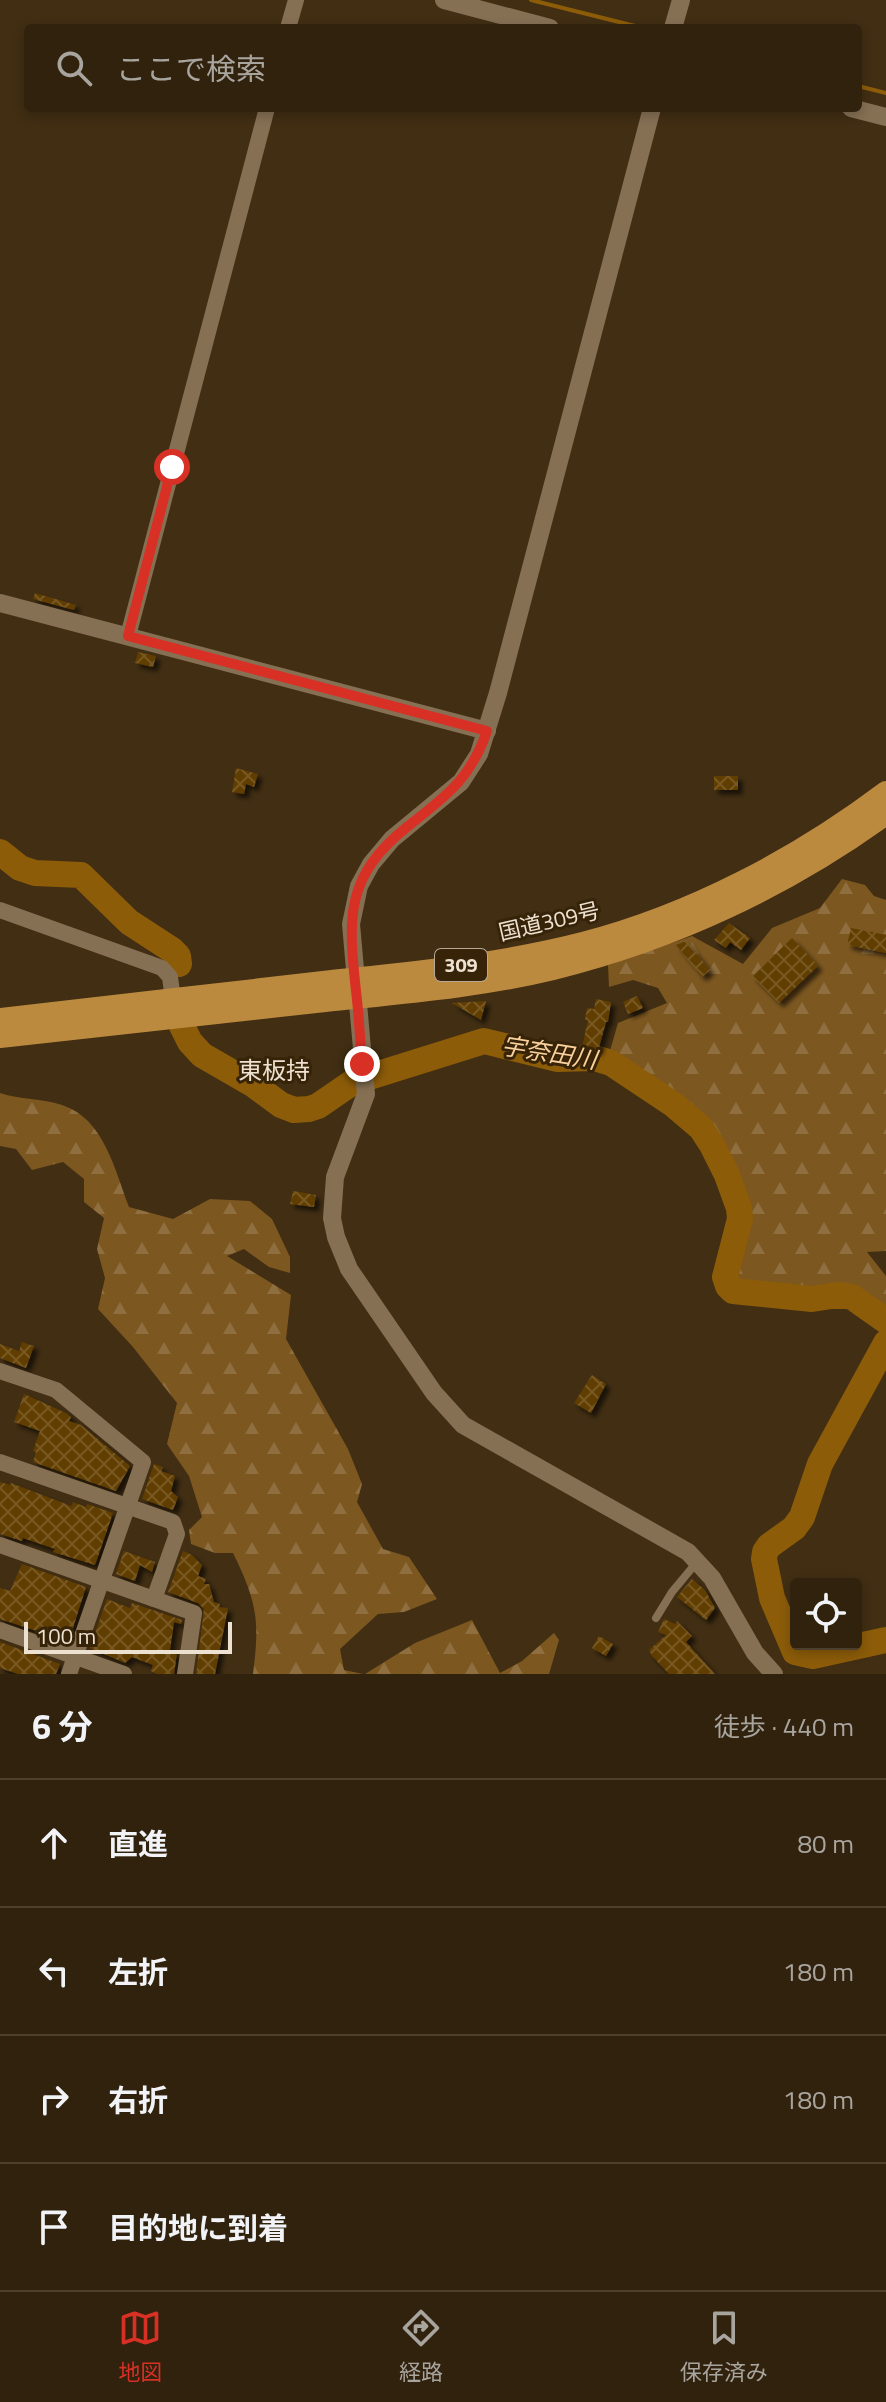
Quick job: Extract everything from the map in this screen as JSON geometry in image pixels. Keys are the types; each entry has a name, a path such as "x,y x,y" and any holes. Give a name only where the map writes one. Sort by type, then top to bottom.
{"highway":[{"name":"国道309号","path":"356,988 585,943 649,921 757,873 823,835 886,792"},
{"name":"国道309号","path":"0,1019 174,1008 356,988 474,984 553,969 701,920 801,869 886,814"},
{"name":"国道309号","path":"0,1037 174,1008"}],"street":[{"path":"289,24 296,0"},
{"path":"444,0 535,24"},
{"path":"674,24 681,0"},
{"path":"862,111 886,117"},
{"path":"128,636 266,112"},
{"path":"651,112 479,754 461,782 392,839 364,875 355,899 351,924 366,1094 335,1177 332,1208 336,1237 349,1269 434,1393 463,1425 688,1552 722,1593 755,1653 774,1674"},
{"path":"0,603 487,731"},
{"path":"0,910 162,968 170,977 174,1008"},
{"path":"0,1371 56,1390 143,1462 69,1674"},
{"path":"0,1462 173,1522 177,1534 154,1599"},
{"path":"0,1545 194,1613 185,1674"},
{"path":"0,1630 124,1674"}],"lane":[{"path":"656,1618 672,1592 697,1562"}],"green space":[{"path":"842,879 865,885 874,896 886,900 886,1251 867,1252 886,1276 886,1315 878,1313 866,1300 837,1289 769,1294 734,1291 722,1276 735,1216 714,1153 697,1124 640,1085 605,1068 618,1023 667,1003 658,988 633,980 609,987 608,965 692,936 743,964 772,928 820,908"},
{"path":"0,1093 62,1105 88,1121 106,1147 129,1207 173,1219 210,1199 250,1201 272,1219 290,1257 290,1273 269,1267 244,1249 227,1256 291,1295 286,1339 348,1449 362,1484 357,1502 383,1549 409,1557 437,1599 404,1612 378,1614 340,1649 344,1670 363,1674 253,1674 255,1612 233,1553 215,1553 191,1544 189,1530 202,1517 189,1476 167,1444 177,1403 98,1309 105,1278 97,1249 104,1218 84,1202 84,1179 63,1162 32,1170 16,1149 0,1146"},
{"path":"472,1620 500,1673 522,1661 554,1633 559,1640 549,1674 365,1674 415,1643"}],"building":[{"path":"35,593 76,605 74,610 33,599"},
{"path":"138,652 156,656 153,667 135,663"},
{"path":"236,768 258,774 254,787 246,784 244,794 232,792"},
{"path":"714,776 738,776 738,790 714,790"},
{"path":"729,923 750,938 741,950 730,942 726,948 714,940"},
{"path":"851,928 886,935 886,953 847,945"},
{"path":"792,938 818,966 779,1003 752,976"},
{"path":"686,941 710,970 702,977 676,945"},
{"path":"637,996 643,1008 628,1014 623,1002"},
{"path":"596,999 611,1002 608,1022 598,1051 581,1051 588,1020 585,1020 587,1008 594,1009"},
{"path":"486,1001 481,1020 452,1003"},
{"path":"293,1191 316,1195 314,1207 290,1204"},
{"path":"22,1342 34,1346 26,1368 0,1358 0,1344 19,1351"},
{"path":"592,1375 606,1384 591,1413 574,1403"},
{"path":"24,1394 66,1413 71,1417 69,1421 81,1425 130,1466 116,1491 33,1462 36,1452 33,1451 40,1431 14,1422"},
{"path":"154,1464 163,1467 161,1471 175,1476 171,1491 178,1497 173,1510 142,1499"},
{"path":"0,1482 11,1483 71,1506 73,1502 86,1507 87,1504 113,1513 95,1565 53,1552 55,1549 23,1538 22,1541 0,1534"},
{"path":"124,1551 155,1562 152,1572 140,1565 135,1581 116,1574"},
{"path":"183,1551 202,1565 198,1576 206,1579 204,1584 209,1584 214,1602 220,1604 219,1607 228,1608 215,1674 196,1674 204,1609 198,1603 168,1592"},
{"path":"22,1564 86,1587 71,1634 49,1626 46,1634 0,1619 0,1588 10,1591"},
{"path":"692,1579 705,1590 715,1608 706,1620 677,1597"},
{"path":"107,1599 130,1608 132,1603 182,1620 181,1624 174,1622 170,1650 177,1653 174,1674 157,1674 151,1671 153,1665 132,1657 125,1663 90,1648"},
{"path":"664,1619 675,1624 677,1621 692,1636 686,1642 715,1674 669,1674 652,1656 649,1650 666,1635 658,1632"},
{"path":"599,1636 613,1644 606,1656 592,1648"},
{"path":"0,1642 60,1664 56,1674 18,1674 0,1668"}],"waterway":[{"path":"531,0 627,24"},
{"path":"862,87 886,93"},
{"name":"宇奈田川","path":"0,852 20,868 35,873 81,875 129,922 172,950 178,956 179,964"},
{"name":"宇奈田川","path":"182,1026 190,1042 202,1055 294,1110 318,1106 353,1082 484,1041 557,1059 595,1058 611,1063 674,1105 701,1128 712,1145 739,1208 740,1219 725,1277 733,1291 812,1299 838,1295 852,1297 886,1321"},
{"name":"宇奈田川","path":"886,1343 820,1464 802,1517 794,1528 769,1546 764,1559 772,1598 795,1652 813,1656 886,1640"}],"district":[{"name":"東板持","path":"274,1071"}],"route":[{"path":"172,467 128,636 487,731 479,754 461,782 392,839 371,864 359,886 351,924 362,1064"}]}
